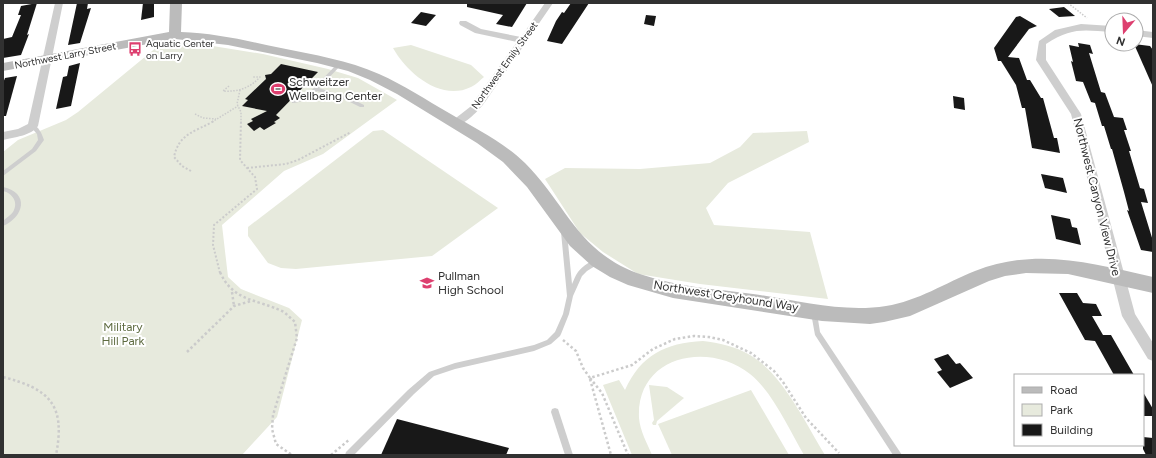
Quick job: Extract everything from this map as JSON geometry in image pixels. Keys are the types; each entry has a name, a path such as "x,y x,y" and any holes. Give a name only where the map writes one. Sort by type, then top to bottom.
{"street":[{"path":"3,136 21,132 33,126 59,3"},
{"path":"175,35 176,3"},
{"name":"Northwest Emily Street","path":"456,123 474,109 549,3"},
{"path":"463,23 478,30 523,40"},
{"name":"Northwest Canyon View Drive","path":"1104,28 1081,27 1058,32 1042,43 1041,60 1076,114 1117,277 1129,316 1153,355"},
{"name":"Northwest Larry Street","path":"3,67 175,35"},
{"name":"Northwest Greyhound Way","path":"175,35 197,36 230,41 340,64 380,79 487,142 516,165 531,181 578,243 598,261 622,274 669,289 814,311 866,315 894,312 917,306 984,275 999,270 1029,264 1053,265 1153,285"}],"lane":[{"path":"294,102 310,95 340,64"},
{"path":"316,89 348,99 362,106"},
{"path":"3,174 34,150 41,140 39,134 33,126"},
{"path":"3,189 16,195 18,207 15,214 3,224"},
{"path":"563,223 570,296"},
{"path":"349,455 411,392 432,374 455,366 534,348 548,342 558,334 566,314 570,296 580,274 598,261"},
{"path":"814,311 818,333 898,455"},
{"path":"555,412 569,455"}],"path":[{"path":"1068,3 1099,28"},
{"path":"229,86 223,91 240,90 250,86 260,77 253,77"},
{"path":"240,90 238,106 241,112 242,122 240,160 254,176 258,183 257,189 214,225 212,236 217,264 225,284 232,292 239,296 284,312 294,319 297,328 296,338 273,416 272,429 272,438 276,444 292,455"},
{"path":"191,172 182,166 174,157 176,147 182,138 187,134 217,120 238,106"},
{"path":"195,114 203,118 217,120"},
{"path":"247,168 286,164 298,160 351,132"},
{"path":"232,292 234,306"},
{"path":"187,352 234,306 252,301"},
{"path":"558,334 567,345 576,351 582,368 602,393 628,455"},
{"path":"590,378 635,364 644,355 658,346 680,338 698,336 732,343 747,350 768,364 783,382 806,418 839,453"},
{"path":"3,377 31,386 48,396 56,411 58,432 56,455"},
{"path":"590,378 597,410 606,434 611,455"}],"green space":[{"name":"Military Hill Park","path":"188,42 263,54 328,69 358,78 397,100 323,154 284,171 222,225 228,277 241,289 289,308 302,320 277,417 242,455 3,455 3,152 18,140 66,120 78,112 157,47"},
{"path":"411,45 471,65 484,77 473,86 460,91 448,91 437,88 416,75 407,67 393,48"},
{"path":"383,130 498,208 432,256 296,269 281,268 268,263 248,236 248,227 373,131"},
{"path":"807,131 809,142 728,183 706,208 714,225 810,232 828,299 700,284 638,274 603,252 580,233 545,179 565,168 640,169 710,163 740,147 753,133"},
{"path":"703,341 739,349 762,363 783,386 825,455 804,455 787,423 766,390 750,374 733,364 715,358 696,357 678,360 662,368 649,380 641,397 639,418 642,432 652,455 632,455 603,385 619,380 625,390 631,378 639,368 656,353 677,345"},
{"path":"649,385 667,387 684,398 657,421 656,425 653,425 652,423 654,420"},
{"path":"751,390 789,455 672,455 658,424"}],"building":[{"path":"37,3 27,35 29,34 21,55 3,58 3,39 12,37 21,15 18,15 21,6"},
{"path":"77,3 88,3 87,9 91,8 80,43 68,45"},
{"path":"143,3 154,3 154,17 141,20"},
{"path":"467,3 527,3 512,27 496,24 503,15 467,7"},
{"path":"571,3 589,3 562,44 547,41 556,21"},
{"path":"1064,7 1075,16 1059,17 1049,9"},
{"path":"421,12 436,15 426,26 411,23"},
{"path":"646,15 656,16 654,26 644,24"},
{"path":"1020,16 1037,26 1029,29 1008,57 1019,58 1027,80 1030,80 1041,98 1043,98 1054,138 1057,138 1060,153 1032,148 1025,108 1022,108 1016,85 1001,61 998,61 994,48 1016,17"},
{"path":"1078,43 1090,45 1093,54 1089,53 1101,92 1105,93 1114,117 1123,118 1127,130 1124,130 1131,151 1129,151 1140,188 1144,189 1148,203 1141,202 1153,241 1153,252 1141,250 1127,210 1129,211 1104,126 1102,126 1095,103 1091,102 1083,82 1076,81 1069,45 1079,47"},
{"path":"1144,45 1150,46 1153,50 1153,87 1138,52 1144,52"},
{"path":"80,63 71,106 56,109 63,77 67,76 69,66"},
{"name":"Schweitzer Wellbeing Center","path":"281,64 318,72 276,115 280,118 274,122 276,123 264,130 260,127 254,131 247,124 253,121 251,119 267,111 242,106 248,100 245,99 266,79 265,75 271,74"},
{"path":"17,76 6,116 3,116 3,83 5,78"},
{"path":"953,96 964,98 965,110 954,108"},
{"path":"1041,174 1063,178 1067,193 1045,188"},
{"path":"1051,215 1070,219 1072,227 1077,228 1081,245 1056,239"},
{"path":"1059,293 1077,293 1083,303 1096,304 1102,316 1092,316 1103,335 1111,335 1133,374 1113,374 1095,341 1085,340"},
{"path":"948,354 956,364 960,363 973,378 950,388 937,372 942,370 934,359"},
{"path":"1144,394 1153,409 1153,416 1144,416"},
{"path":"397,419 509,448 506,455 381,455"},
{"path":"1144,437 1153,438 1153,455 1146,455 1143,449"}],"place":[{"name":"Aquatic Center on Larry","path":"135,49"},
{"name":"Schweitzer Wellbeing Center","path":"278,89"},
{"name":"Pullman High School","path":"427,283"}]}
